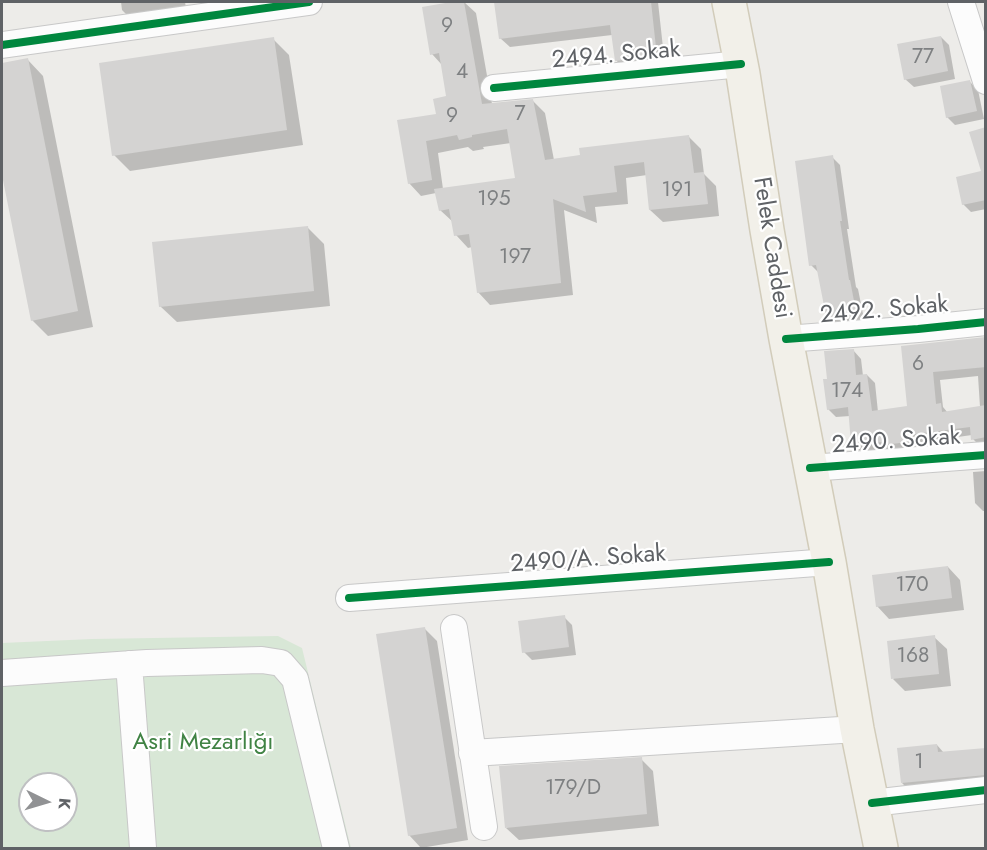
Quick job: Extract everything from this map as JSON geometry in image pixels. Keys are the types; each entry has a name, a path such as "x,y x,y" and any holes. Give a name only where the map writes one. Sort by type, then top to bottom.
{"main road":[{"name":"Felek Caddesi","path":"729,2 786,339 829,561 880,849"}],"street":[{"path":"2,45 309,2"},
{"path":"961,2 986,81"},
{"name":"2494. Sokak","path":"494,88 741,64"},
{"name":"2492. Sokak","path":"786,339 986,322"},
{"name":"2490. Sokak","path":"810,468 986,455"},
{"name":"2490/A. Sokak","path":"349,598 829,561"},
{"path":"454,628 484,827"},
{"path":"2,673 129,664 262,660 281,663 295,679 336,849"},
{"path":"129,664 143,849"},
{"path":"472,753 857,729"},
{"path":"872,803 986,790"}],"green space":[{"name":"Asri Mezarlığı","path":"278,636 302,648 351,848 2,848 2,643"}],"building":[{"path":"464,2 482,104 533,99 545,160 580,155 579,148 689,135 694,173 704,172 708,204 649,210 644,162 614,166 617,192 583,196 586,212 553,199 561,283 477,293 469,234 454,236 449,209 439,211 434,189 515,178 507,129 472,135 472,137 459,140 457,135 426,141 432,180 408,184 397,120 436,114 433,99 446,96 439,53 430,55 422,7"},
{"path":"494,2 651,2 657,57 615,61 610,25 499,39"},
{"path":"941,36 948,71 904,80 897,44"},
{"path":"274,37 287,130 112,156 99,63"},
{"path":"28,58 78,311 31,321 2,175 2,63"},
{"path":"970,80 977,111 946,118 940,86"},
{"path":"986,127 986,200 962,205 956,177 981,171 969,132"},
{"path":"833,155 842,221 840,221 857,317 827,321 816,265 809,266 795,161"},
{"path":"308,226 314,291 159,307 152,242"},
{"path":"986,337 986,367 933,372 936,404 941,403 942,412 986,405 986,437 971,440 970,427 907,435 908,442 883,445 883,442 851,444 848,407 827,410 823,379 827,379 824,351 854,349 856,375 867,374 872,411 907,406 901,346"},
{"path":"948,566 952,598 876,607 872,575"},
{"path":"565,615 569,647 522,653 518,621"},
{"path":"425,627 457,828 408,836 376,634"},
{"path":"935,635 939,674 891,679 887,641"},
{"path":"937,744 938,752 986,748 986,775 901,783 897,748"},
{"path":"642,757 647,814 505,828 499,766"}],"cycle path":[{"path":"2,45 309,2"},
{"path":"494,88 741,64"},
{"path":"786,339 986,322"},
{"path":"810,468 986,455"},
{"path":"349,598 829,562"},
{"path":"872,803 986,790"}]}
